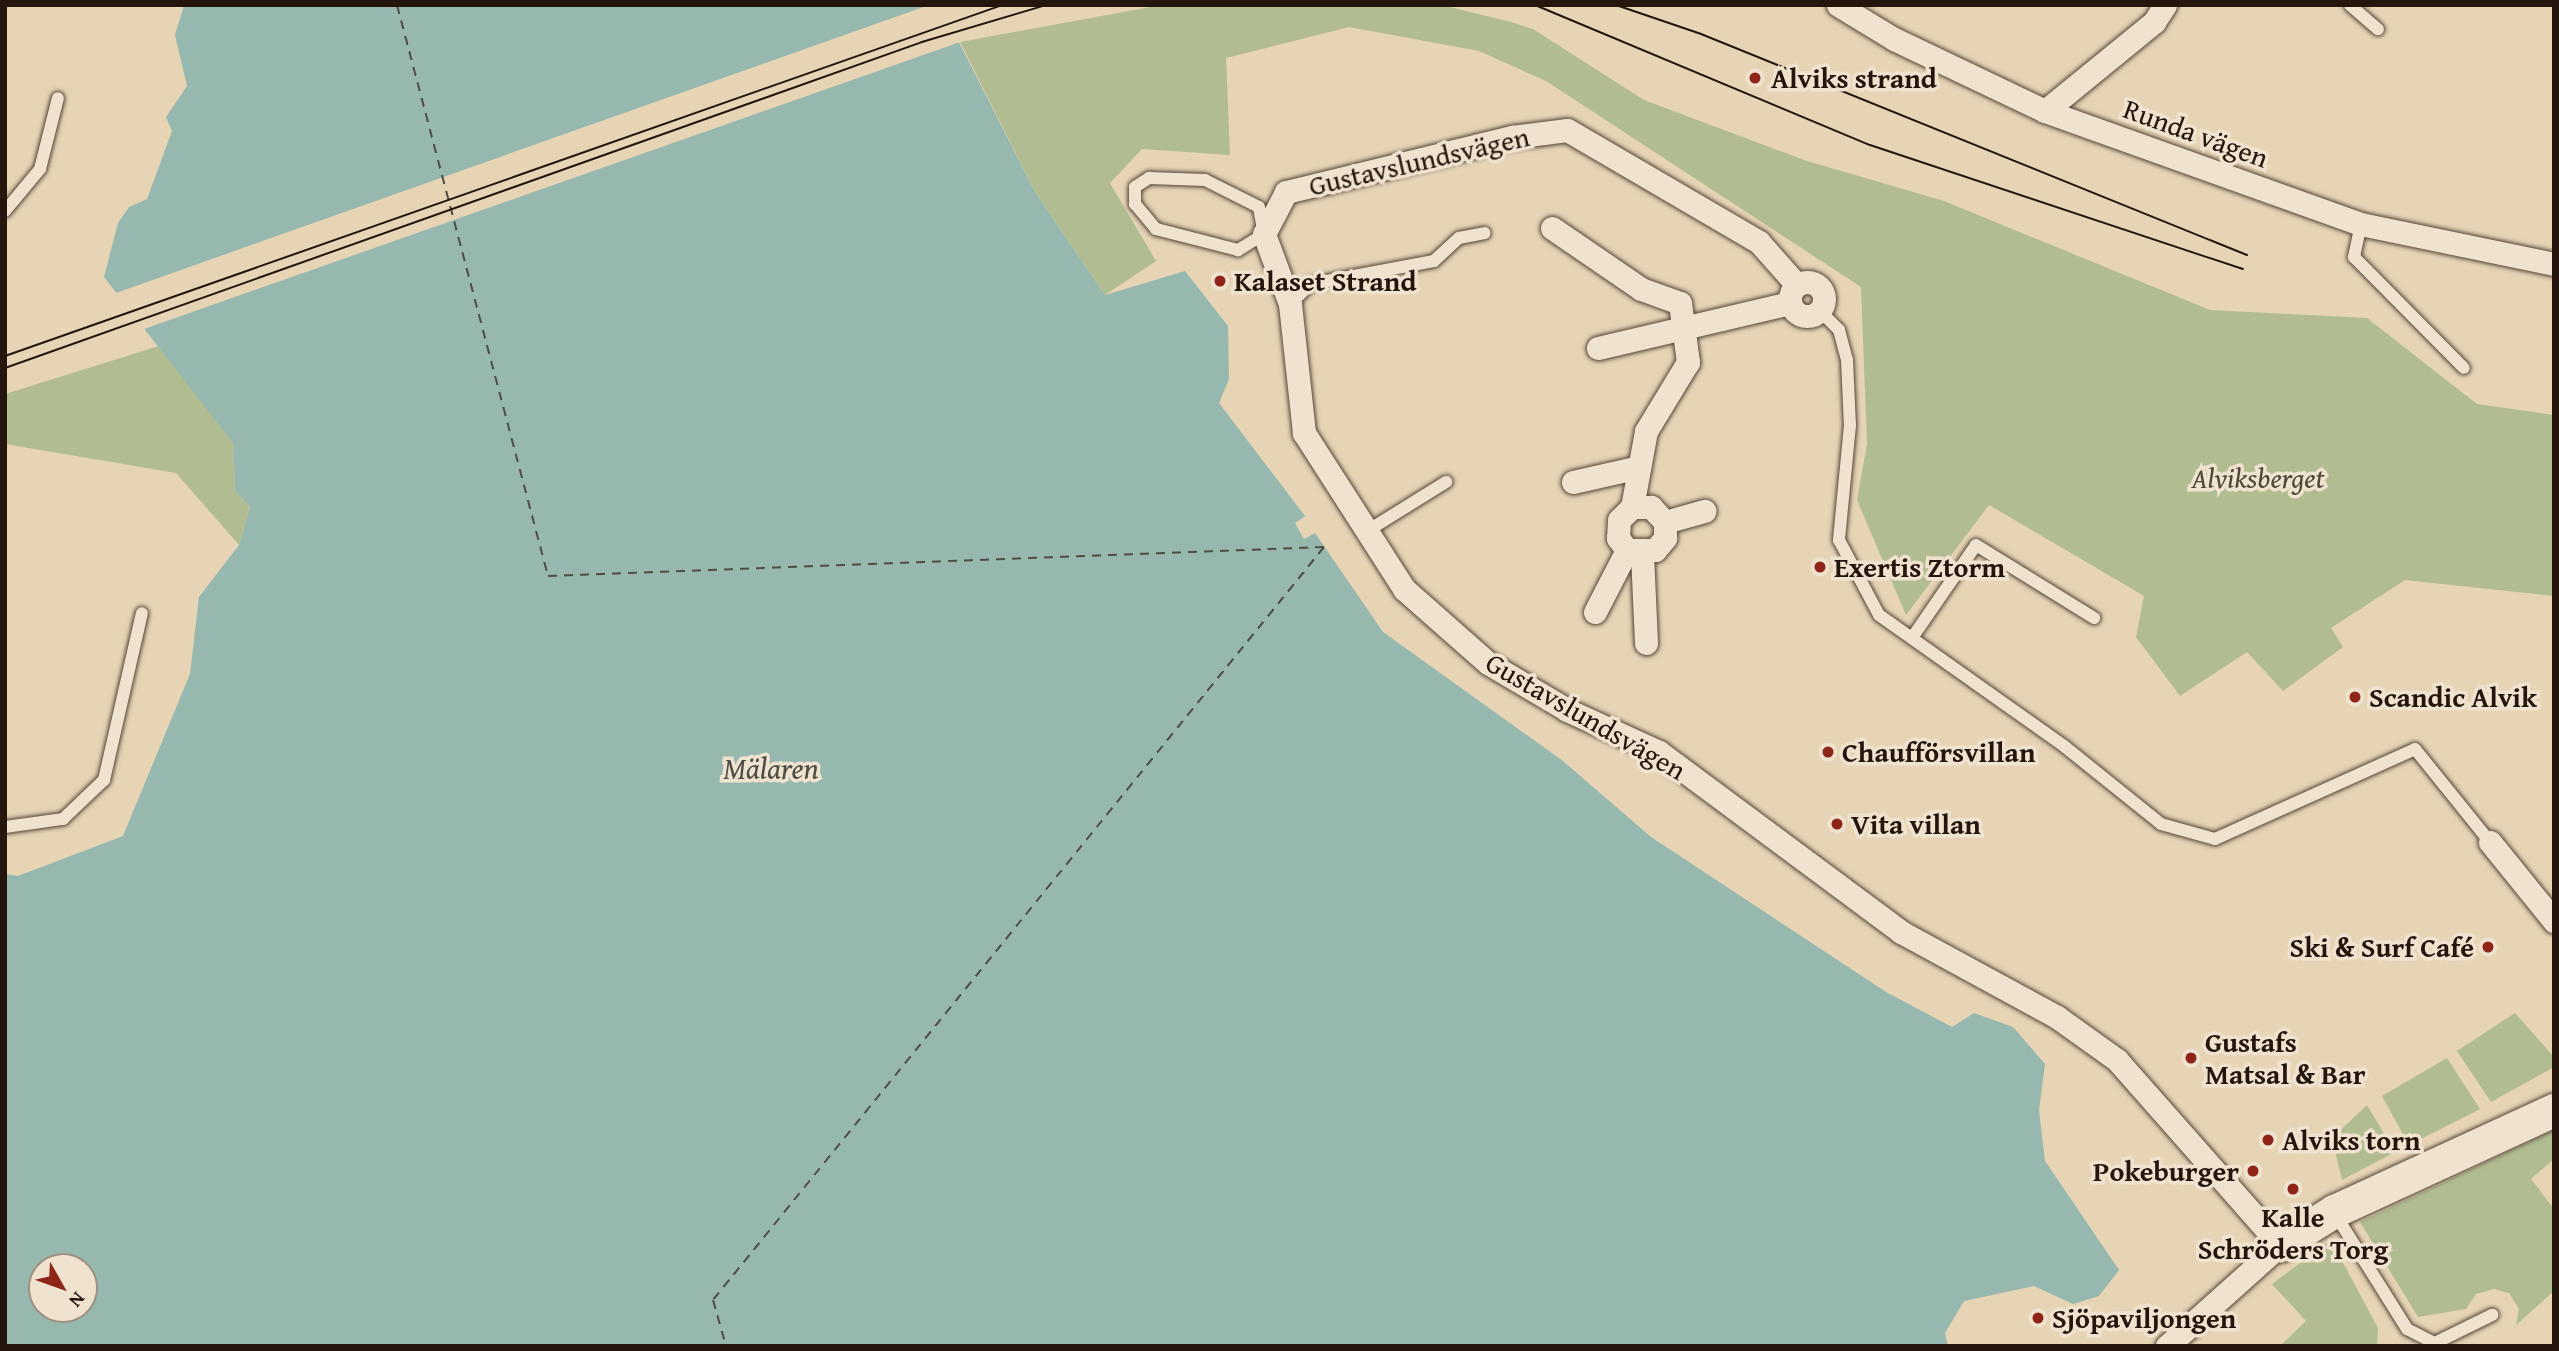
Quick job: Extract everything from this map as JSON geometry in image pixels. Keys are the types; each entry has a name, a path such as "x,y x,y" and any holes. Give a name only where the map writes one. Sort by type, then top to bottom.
{"street":[{"name":"Runda vägen","path":"1838,5 1894,40 2045,111 2361,224 2554,264"},
{"path":"2045,111 2154,22 2165,5"},
{"name":"Gustavslundsvägen","path":"1820,311 1820,287 1793,294 1759,242 1567,130 1512,137 1286,192 1264,234 1290,304 1304,433 1364,533 1404,589 1488,663 1567,710 1659,752 1902,932 2057,1017 2117,1060 2280,1245"},
{"path":"1552,228 1641,289 1680,303 1688,362 1646,431 1632,507 1619,520 1618,538 1634,552 1646,643"},
{"path":"1598,348 1684,329 1793,294"},
{"path":"1573,482 1639,467"},
{"path":"1595,612 1634,552 1665,538 1665,522 1651,507 1632,507"},
{"path":"1665,522 1704,511"},
{"name":"Gustavslundsvägen","path":"2490,842 2554,921"},
{"path":"2167,1346 2280,1245 2334,1212 2554,1110"}],"lane":[{"path":"2350,5 2378,29"},
{"path":"5,211 40,169 58,98"},
{"path":"1149,178 1205,180 1259,207 1264,234 1238,250 1156,229 1135,204 1135,187 1149,178"},
{"path":"2361,224 2354,257 2464,368"},
{"path":"1290,304 1311,285 1434,261 1459,238 1485,233"},
{"name":"Gustavslundsvägen","path":"1820,311 1839,330 1847,360 1850,425 1839,540 1879,615 1914,635 2161,824 2215,839 2415,749 2490,842"},
{"path":"1364,533 1446,482"},
{"path":"1914,635 1976,545 2094,618"},
{"path":"5,827 62,819 104,780 142,612"},
{"path":"2334,1212 2407,1329 2435,1345 2492,1315"}],"green space":[{"name":"Alviksberget","path":"1161,5 1442,5 1511,22 1533,29 1644,100 1807,161 1944,201 2210,310 2367,318 2477,404 2554,415 2554,596 2405,580 2331,628 2343,647 2283,691 2247,652 2180,696 2136,637 2144,596 1989,505 1906,615 1857,500 1867,444 1861,287 1546,81 1479,51 1349,27 1226,58 1230,155 1142,149 1110,183 1156,261 1105,295 1035,192 960,42"},
{"path":"162,345 233,443 235,491 250,507 239,545 176,473 5,444 5,394"},
{"path":"2515,1013 2554,1057 2554,1067 2491,1102 2457,1051"},
{"path":"2447,1058 2480,1109 2409,1145 2382,1096"},
{"path":"2367,1105 2395,1152 2342,1180 2332,1138"},
{"path":"2554,1130 2554,1159 2531,1179 2554,1209 2554,1291 2516,1325 2519,1309 2509,1293 2494,1289 2476,1294 2466,1309 2418,1317 2360,1222"},
{"path":"2331,1240 2378,1328 2377,1346 2280,1346 2306,1321 2272,1284"}],"water":[{"name":"Mälaren","path":"184,5 940,5 1035,192 1105,295 1185,271 1228,326 1229,379 1219,403 1305,516 1295,523 1304,539 1315,533 1383,632 1563,761 1651,837 1886,992 1952,1027 1974,1013 2013,1027 2045,1064 2039,1110 2045,1161 2119,1270 2099,1296 2073,1304 2034,1286 1964,1301 1945,1333 1948,1346 5,1346 5,874 18,876 123,836 190,674 199,597 239,545 250,507 235,491 233,443 104,277 118,223 129,207 147,199 172,131 166,117 187,86 175,35"}],"pier":[{"path":"929,5 944,5 963,41 144,329 113,294"}],"ferry route":[{"path":"397,5 548,576 1324,547 713,1300 726,1346"}],"tram line":[{"path":"5,356 1002,5"},
{"path":"5,368 922,42 1046,5"},
{"path":"1535,5 1870,145 2243,269"},
{"path":"1616,5 1701,34 2247,255"}],"place":[{"name":"Alviks strand","path":"1755,78"},
{"name":"Kalaset Strand","path":"1220,281"},
{"name":"Exertis Ztorm","path":"1820,567"},
{"name":"Scandic Alvik","path":"2355,697"},
{"name":"Chaufförsvillan","path":"1828,752"},
{"name":"Vita villan","path":"1837,824"},
{"name":"Ski & Surf Café","path":"2488,947"},
{"name":"Gustafs Matsal & Bar","path":"2191,1058"},
{"name":"Alviks torn","path":"2268,1140"},
{"name":"Pokeburger","path":"2253,1171"},
{"name":"Kalle Schröders Torg","path":"2293,1189"},
{"name":"Sjöpaviljongen","path":"2038,1318"}]}
